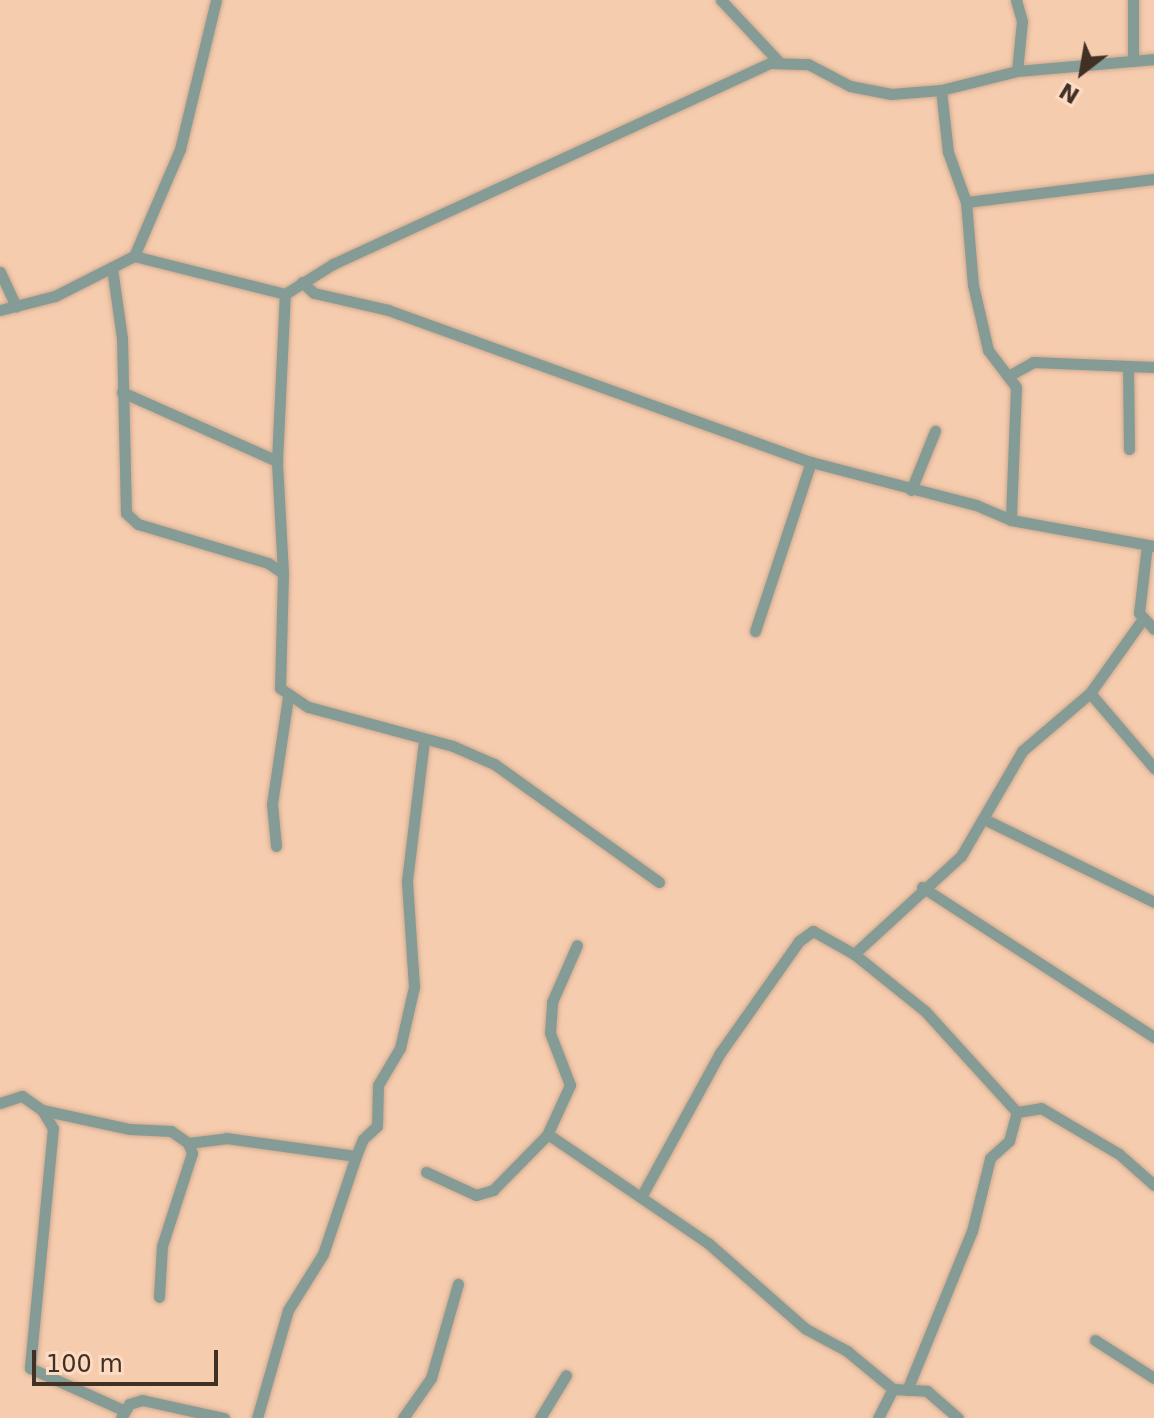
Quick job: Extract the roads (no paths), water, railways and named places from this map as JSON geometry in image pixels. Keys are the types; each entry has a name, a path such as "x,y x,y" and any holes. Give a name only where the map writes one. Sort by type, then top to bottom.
{"street":[{"path":"0,310 55,296 134,256 180,149 216,0"},
{"path":"721,0 779,62"},
{"path":"1016,0 1022,21 1017,71"},
{"path":"1133,0 1133,61"},
{"path":"134,256 285,294 302,282 460,203 779,62 808,64 876,93 941,90 1017,71 1154,59"},
{"path":"941,90 948,152 966,202 973,285 988,350 1010,375 1016,387 1011,520"},
{"path":"966,202 1154,179"},
{"path":"112,268 122,338 123,497 133,521 268,563 283,573"},
{"path":"0,272 16,306"},
{"path":"302,282 314,293 388,310 811,462 976,505 1011,520 1150,546 1139,613 1142,620 1154,629"},
{"path":"276,846 272,804 288,697 279,678 283,553 277,461 285,294"},
{"path":"1010,375 1033,362 1154,367"},
{"path":"1128,366 1129,449"},
{"path":"122,392 277,461"},
{"path":"911,490 935,431"},
{"path":"755,631 811,462"},
{"path":"268,563 283,553"},
{"path":"854,954 922,887 961,856 1022,751 1090,693 1142,620"},
{"path":"1090,693 1154,768"},
{"path":"288,697 308,707 453,746 504,770 659,882"},
{"path":"257,1418 288,1310 323,1254 363,1139 377,1126 378,1085 400,1048 414,987 407,881 424,740"},
{"path":"984,819 1154,902"},
{"path":"922,887 1154,1037"},
{"path":"641,1197 720,1053 799,941 813,931 854,954 925,1011 1017,1112"},
{"path":"426,1172 476,1195 493,1190 547,1135 570,1085 550,1033 552,1002 577,945"},
{"path":"0,1103 22,1096 42,1110 130,1129 171,1131 188,1143 192,1153 162,1246 159,1297"},
{"path":"1017,1112 1041,1108 1119,1154 1154,1185"},
{"path":"42,1110 53,1128 29,1364 35,1373 122,1414 142,1400 224,1418"},
{"path":"907,1390 972,1231 990,1158 1009,1141 1017,1112"},
{"path":"547,1135 641,1197 754,1278 806,1329 847,1351 893,1389 927,1391 958,1418"},
{"path":"188,1143 226,1138 356,1156"},
{"path":"403,1418 431,1378 458,1284"},
{"path":"1095,1340 1154,1378"},
{"path":"540,1418 566,1375"},
{"path":"878,1418 893,1389"}]}
